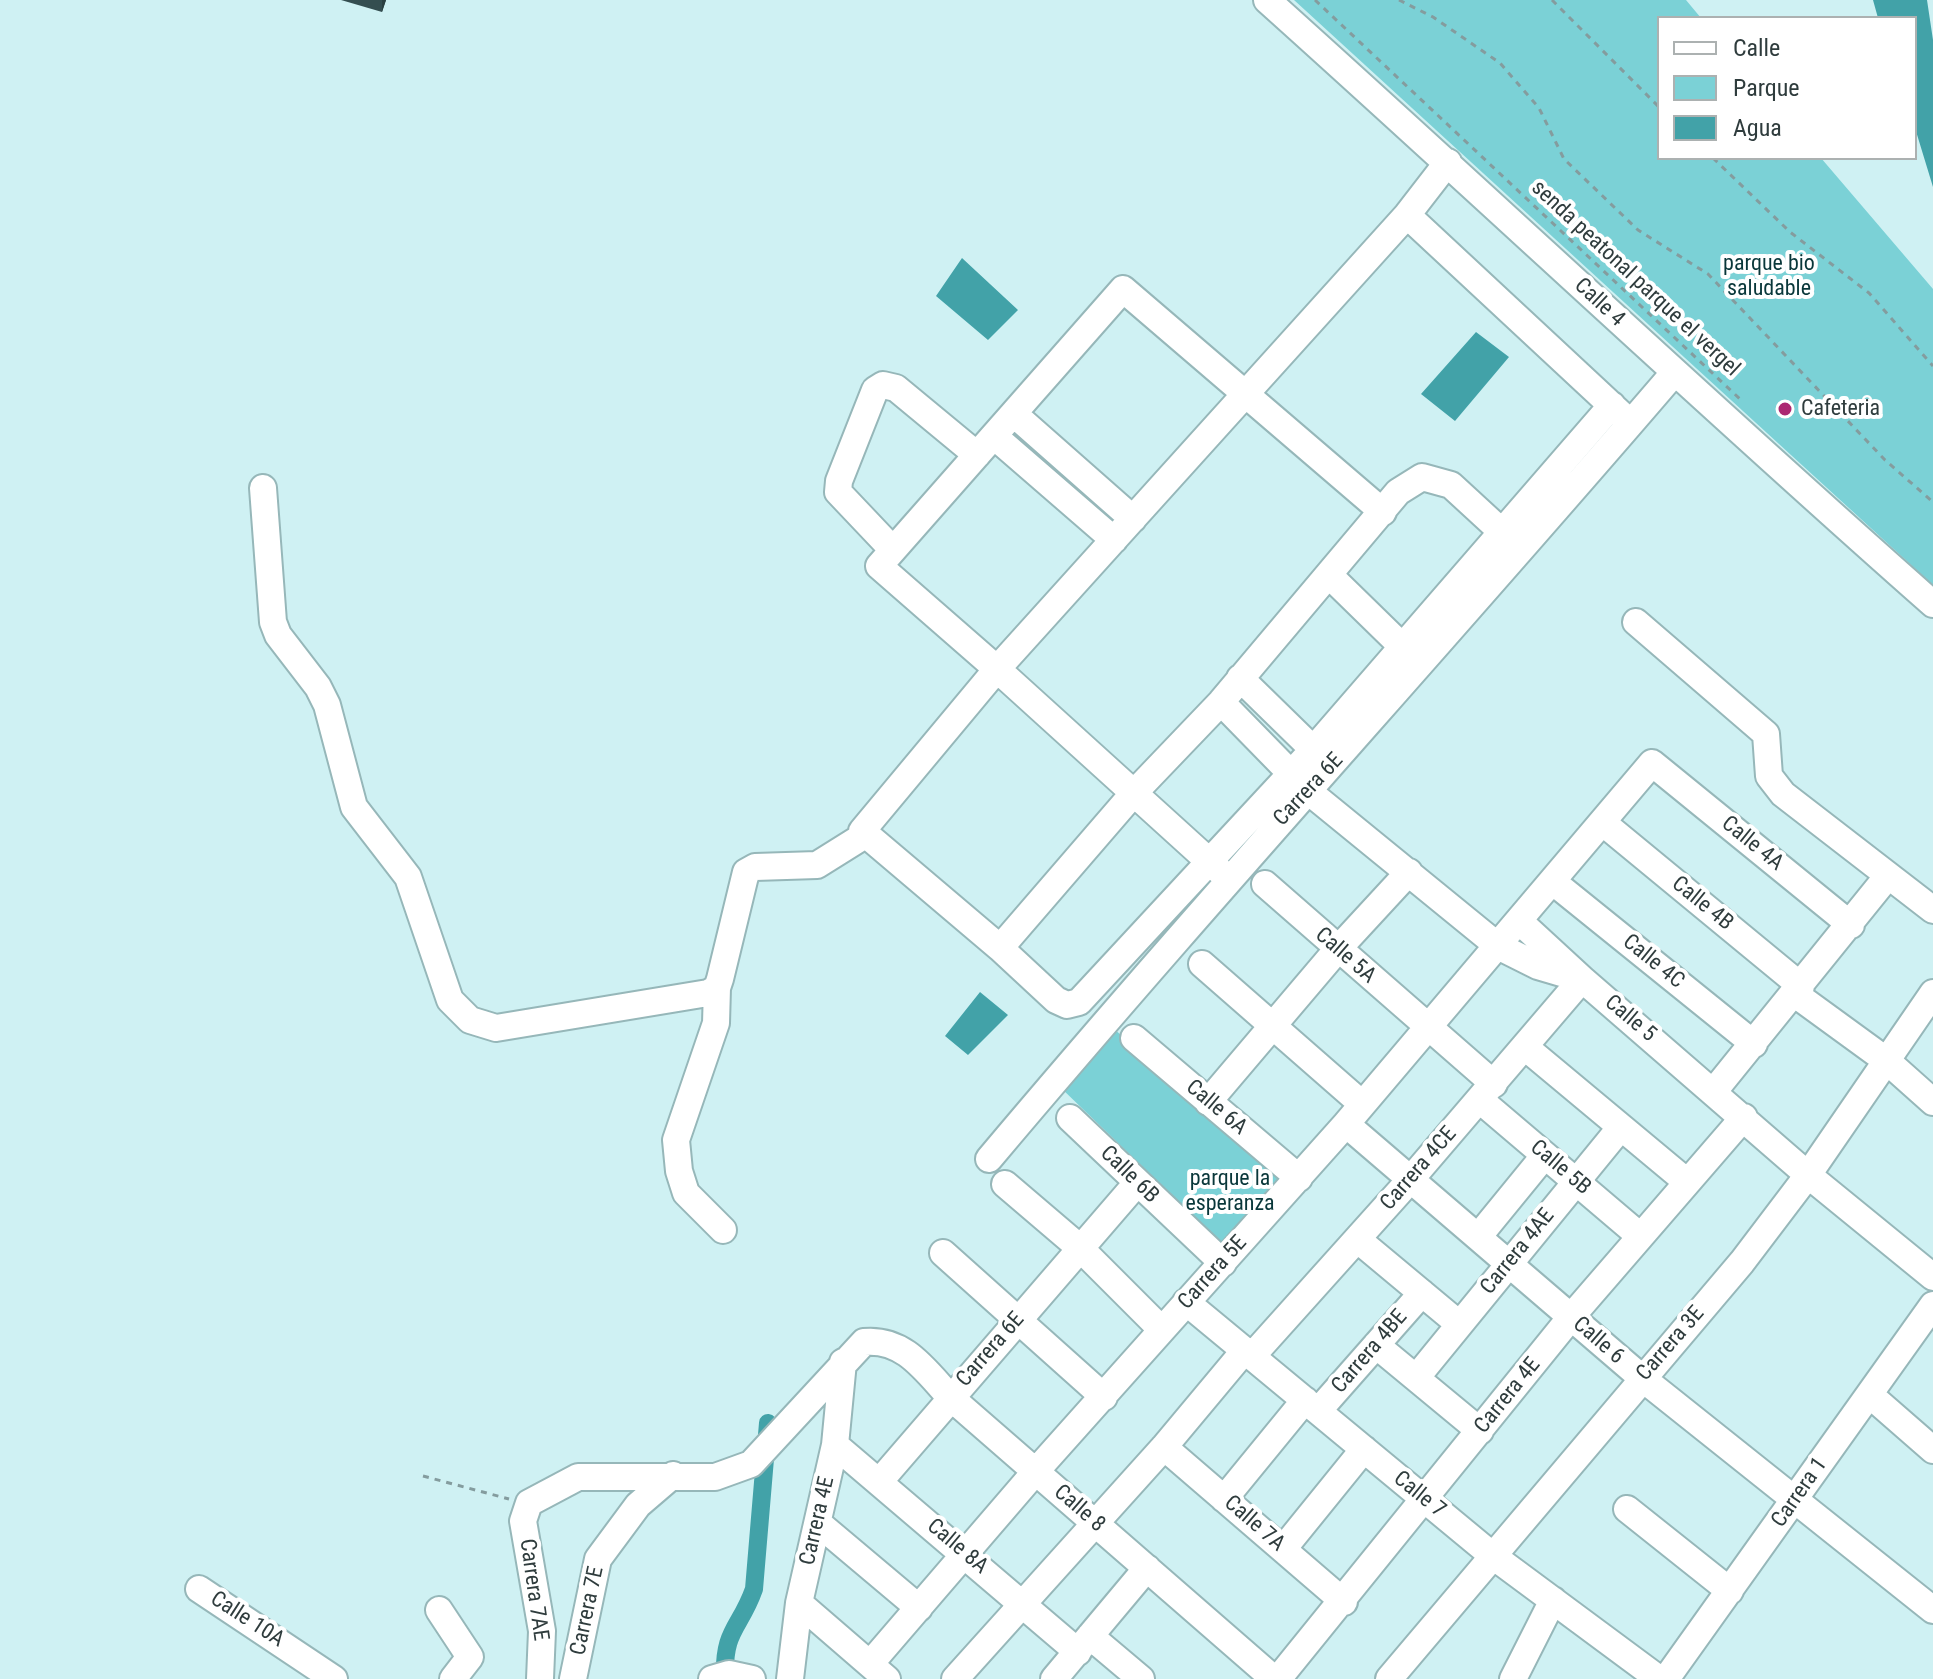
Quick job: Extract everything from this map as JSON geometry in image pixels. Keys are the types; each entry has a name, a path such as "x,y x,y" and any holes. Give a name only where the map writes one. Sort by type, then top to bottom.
{"street":[{"name":"Calle 4","path":"1267,0 1448,162 1674,373 1933,604"},
{"path":"1448,162 1407,215 997,669 863,825 865,835 1000,948 1132,795 1221,702 1398,492 1422,477 1451,485 1494,540 1507,569"},
{"path":"1407,215 1622,414 1674,373"},
{"path":"1219,870 879,566 1123,289 1383,512"},
{"path":"893,550 838,492 839,481 875,390 883,385 896,388 986,445 1114,540"},
{"path":"1014,414 1133,519"},
{"name":"Carrera 6E","path":"1322,758 1401,647 1494,540 1550,477 1622,414"},
{"name":"Carrera 6E","path":"989,1159 1140,959 1322,758 1422,666 1569,496 1622,414"},
{"path":"1550,477 1569,496"},
{"path":"263,488 273,622 278,635 318,687 327,705 354,807 395,855 408,877 450,1000 470,1020 496,1028 708,993 717,988"},
{"path":"1330,576 1422,666"},
{"path":"1636,622 1766,734 1769,776 1783,794 1933,910"},
{"path":"1240,678 1322,758"},
{"name":"Calle 5","path":"1221,702 1299,782 1498,946 1538,966 1582,979 1808,1175 1933,1277"},
{"name":"Carrera 5E","path":"879,1671 919,1608 1036,1471 1299,1178 1652,763"},
{"name":"Calle 4A","path":"1652,763 1851,925"},
{"name":"Calle 4B","path":"1602,822 1933,1102"},
{"path":"723,1230 686,1193 679,1171 676,1140 716,1023 717,988 746,872 755,867 817,865 865,835"},
{"path":"1208,1102 1337,950 1409,872"},
{"path":"1714,1091 1887,877"},
{"name":"Calle 4C","path":"1552,881 1754,1044"},
{"name":"Calle 5A","path":"1265,884 1427,1028 1487,1092"},
{"path":"1519,921 1582,979"},
{"name":"Carrera 6E","path":"1000,948 1056,1000 1067,1005 1079,1002 1140,959"},
{"name":"Calle 6","path":"1202,964 1273,1027 1410,1180 1642,1378 1933,1610"},
{"name":"Carrera 4CE","path":"955,1679 1248,1353 1410,1180 1582,979"},
{"name":"Carrera 3E","path":"1389,1679 1742,1262 1808,1175 1933,993"},
{"name":"Calle 6A","path":"1134,1038 1299,1178"},
{"path":"1525,1047 1687,1182"},
{"name":"Calle 5B","path":"1487,1092 1545,1155 1640,1236"},
{"name":"Carrera 4E","path":"1276,1679 1344,1602 1571,1317 1744,1117"},
{"name":"Calle 6B","path":"1070,1118 1223,1263"},
{"name":"Carrera 4AE","path":"1416,1378 1621,1127"},
{"path":"1478,1237 1545,1155"},
{"name":"Carrera 6E","path":"879,1482 1137,1183"},
{"path":"1005,1184 1080,1248 1162,1330"},
{"path":"1357,1239 1459,1324"},
{"path":"943,1253 1104,1397"},
{"name":"Carrera 4BE","path":"1224,1499 1312,1406 1376,1345 1422,1293"},
{"name":"Calle 7","path":"1186,1302 1493,1556 1659,1679"},
{"name":"Carrera 1","path":"1666,1679 1933,1305"},
{"name":"Calle 8","path":"843,1362 864,1342 884,1340 915,1359 950,1397 1276,1679"},
{"path":"1376,1345 1480,1431"},
{"path":"529,1503 578,1477 715,1477 734,1473 768,1447 843,1362"},
{"name":"Carrera 4E","path":"790,1679 799,1603 835,1445 843,1362"},
{"path":"1870,1395 1933,1450"},
{"name":"Calle 8A","path":"835,1445 1021,1603 1141,1679"},
{"name":"Calle 7A","path":"1164,1447 1344,1602"},
{"path":"1283,1549 1364,1449"},
{"name":"Carrera 7E","path":"573,1679 598,1559 638,1505 673,1475"},
{"name":"Carrera 7AE","path":"529,1503 523,1521 542,1631 540,1679"},
{"path":"1627,1509 1730,1591"},
{"path":"818,1523 919,1608"},
{"path":"1054,1679 1147,1568"},
{"name":"Calle 10A","path":"199,1589 308,1671 334,1679"},
{"path":"1513,1679 1553,1600"},
{"path":"799,1603 879,1671"},
{"path":"439,1610 470,1657 453,1679"}],"path":[{"name":"senda peatonal parque el vergel","path":"1315,0 1746,405"},
{"path":"1399,0 1433,17 1500,63 1539,108 1564,159 1638,230 1708,274 1885,460 1933,502"},
{"path":"1552,0 1657,105"},
{"path":"1715,160 1790,232 1869,293 1933,366"},
{"path":"423,1476 529,1503"}],"green space":[{"name":"parque bio saludable","path":"1294,0 1686,0 1699,16 1657,16 1657,160 1823,160 1933,289 1933,585"},
{"name":"parque la esperanza","path":"1111,1026 1289,1189 1232,1253 1060,1087"}],"water":[{"path":"1873,0 1927,0 1933,40 1933,187 1917,135 1917,16 1877,16"},
{"path":"962,258 1018,310 988,340 936,296"},
{"path":"1476,332 1509,357 1455,421 1421,394"},
{"path":"980,992 1008,1015 968,1055 945,1036"}],"waterway":[{"path":"725,1679 730,1639 754,1589 768,1423"}],"place":[{"name":"Cafeteria","path":"1785,409"}]}
